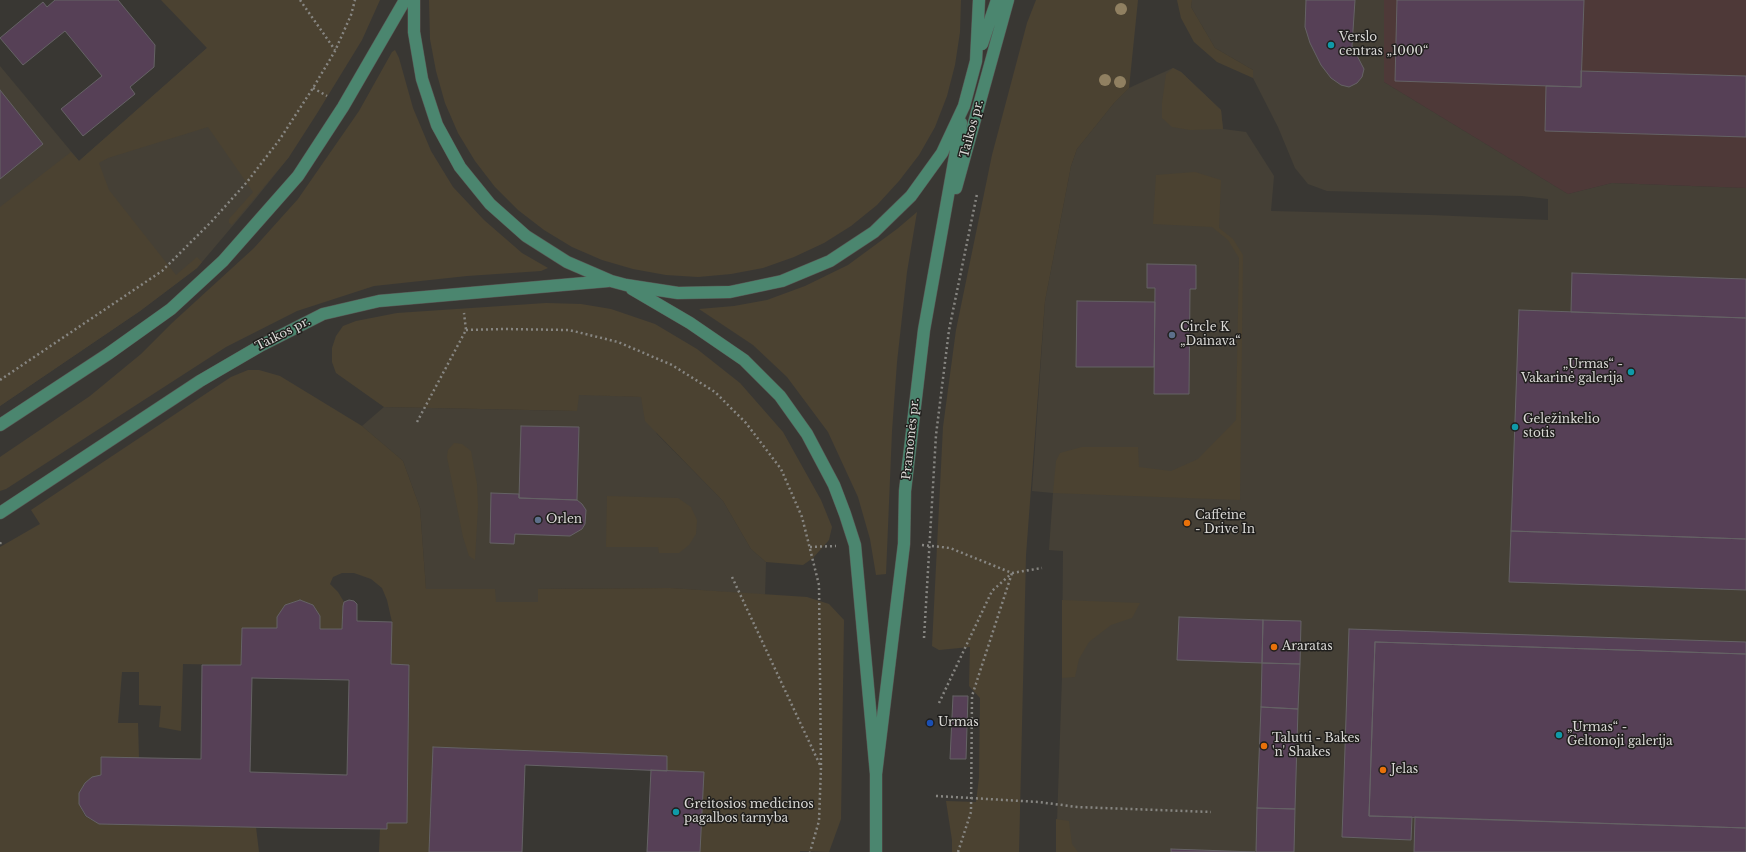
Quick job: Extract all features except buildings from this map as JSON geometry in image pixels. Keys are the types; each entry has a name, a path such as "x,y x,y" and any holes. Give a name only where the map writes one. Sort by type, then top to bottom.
{"main road":[{"path":"0,426 171,310 223,260 298,176 343,106 405,0"},
{"path":"414,0 414,32 422,79 437,125 460,167 490,204 526,236 567,262 611,281 626,285 678,293 730,292 782,281 830,260 874,232 911,196 942,153 964,106 976,61 997,0"},
{"path":"976,61 980,0"},
{"name":"Taikos pr.","path":"937,259 1008,0"},
{"name":"Pramonės pr.","path":"876,774 904,544 905,491 924,330 964,106"},
{"name":"Taikos pr.","path":"0,513 200,381 260,346 323,314 379,301 611,281"},
{"name":"Pramonės pr.","path":"626,285 690,323 744,360 780,396 807,434 824,466 846,514 855,545 876,774 876,852"}],"path":[{"path":"300,0 335,51"},
{"path":"0,380 162,271 212,221 252,176 280,139 335,51 351,15 355,0"},
{"path":"924,638 936,435 949,330 977,193"},
{"path":"417,422 466,330 503,329 569,330 618,342 672,365 715,392 746,423 781,469 802,517 819,585 821,768 818,821 810,852"},
{"path":"936,547 950,548 1012,573 1042,568"},
{"path":"939,703 992,591 1012,573"},
{"path":"958,852 971,812 972,696 1012,573"},
{"path":"732,577 821,768"},
{"path":"936,796 1039,802 1078,807 1211,812"}],"shaded area":[{"path":"161,0 380,0 362,40 289,157 232,225 229,223 229,219 253,192 208,127 108,158 99,163 109,190 176,275 197,257 202,262 197,268 140,311 0,406 0,207 71,152 79,161 207,48"},
{"path":"429,0 961,0 960,32 955,65 947,96 935,127 919,155 899,181 877,205 851,226 824,243 794,257 763,268 731,274 698,277 666,275 633,269 602,260 572,247 544,230 518,210 495,187 475,161 458,133 445,103 436,71 430,39"},
{"path":"1036,0 1138,0 1129,88 1114,103 1077,149 1071,166 1045,301 1026,555 1019,852 952,852 952,840 946,801 976,802 979,778 980,698 969,686 970,647 939,650 932,646 943,427 956,330 992,155 1027,23"},
{"path":"1177,0 1192,0 1191,7 1215,48 1253,70 1253,78 1217,62 1194,42 1181,18"},
{"path":"1192,0 1384,0 1384,82 1568,194 1612,183 1746,188 1746,852 1056,852 1062,678 1063,551 1049,550 1053,493 1032,491 1045,301 1071,166 1077,149 1114,103 1129,88 1173,68 1181,72 1221,110 1223,129 1246,132 1274,176 1271,211 1548,220 1548,199 1522,196 1327,191 1308,184 1295,168 1278,127 1253,78 1253,70 1215,48 1191,7"},
{"path":"1384,0 1746,0 1746,188 1612,183 1568,194 1384,82"},
{"path":"207,48 289,157 197,268 140,311 0,406 0,66 79,161"},
{"path":"395,50 399,58 413,108 431,151 453,187 484,220 522,253 548,268 541,271 467,276 374,286 297,311 226,347 6,489 0,491 0,457 90,396 141,354 172,323 254,248 298,199 359,111 392,52"},
{"path":"1173,68 1181,72 1221,110 1223,129 1190,130 1172,127 1162,118 1162,103 1166,74"},
{"path":"1195,172 1221,180 1219,228 1233,239 1243,255 1240,500 1053,493 1056,461 1060,453 1082,447 1138,447 1139,467 1171,471 1198,459 1236,420 1239,258 1228,240 1212,227 1153,224 1156,175"},
{"path":"917,212 907,272 897,362 892,431 886,574 876,575 870,539 858,497 828,432 787,377 753,345 699,309 734,306 767,300 805,286 848,265 897,229"},
{"path":"546,303 581,304 611,309 655,324 697,349 740,383 783,432 821,500 832,527 829,540 813,558 803,565 766,562 751,549 723,501 645,421 641,397 579,395 577,411 384,407 336,373 332,362 332,348 336,336 343,326 356,321 397,313"},
{"path":"248,370 259,370 280,376 362,426 403,461 420,508 426,589 495,589 496,602 538,602 538,589 670,588 807,597 829,604 844,620 841,819 829,852 700,852 704,773 667,771 667,756 433,747 429,852 379,852 380,829 387,823 407,823 409,665 391,664 392,622 387,600 382,588 371,579 354,573 342,573 333,577 330,584 338,592 344,602 342,629 320,629 320,616 313,606 300,600 285,605 277,617 277,628 242,628 241,665 183,664 181,731 159,727 161,706 139,705 139,672 122,672 118,723 138,723 139,758 101,757 101,775 92,777 85,783 79,793 79,804 85,816 99,824 256,827 259,852 0,852 0,547 40,524 31,510 231,377"},
{"path":"578,394 641,397 657,434 723,501 751,549 766,562 765,595 670,588 538,589 538,602 495,602 495,589 426,589 420,508 403,461 362,426 384,407 576,411"},
{"path":"454,443 462,444 471,451 477,484 478,507 475,560 469,556 463,537 447,457 448,450"},
{"path":"607,496 678,498 691,507 697,520 696,534 689,545 679,553 659,553 658,547 606,547"},
{"path":"1062,600 1140,603 1132,618 1111,625 1089,642 1079,659 1075,677 1062,678"},
{"path":"1056,819 1069,821 1072,844 1078,852 1056,852"}],"place":[{"name":"Verslo centras „1000“","path":"1331,45"},
{"name":"Circle K „Dainava“","path":"1172,335"},
{"name":"„Urmas“ - Vakarinė galerija","path":"1631,372"},
{"name":"Geležinkelio stotis","path":"1515,427"},
{"name":"Orlen","path":"538,520"},
{"name":"Caffeine - Drive In","path":"1187,523"},
{"name":"Araratas","path":"1274,647"},
{"name":"Urmas","path":"930,723"},
{"name":"„Urmas“ - Geltonoji galerija","path":"1559,735"},
{"name":"Talutti - Bakes 'n' Shakes","path":"1264,746"},
{"name":"Jelas","path":"1383,770"},
{"name":"Greitosios medicinos pagalbos tarnyba","path":"676,812"}]}
